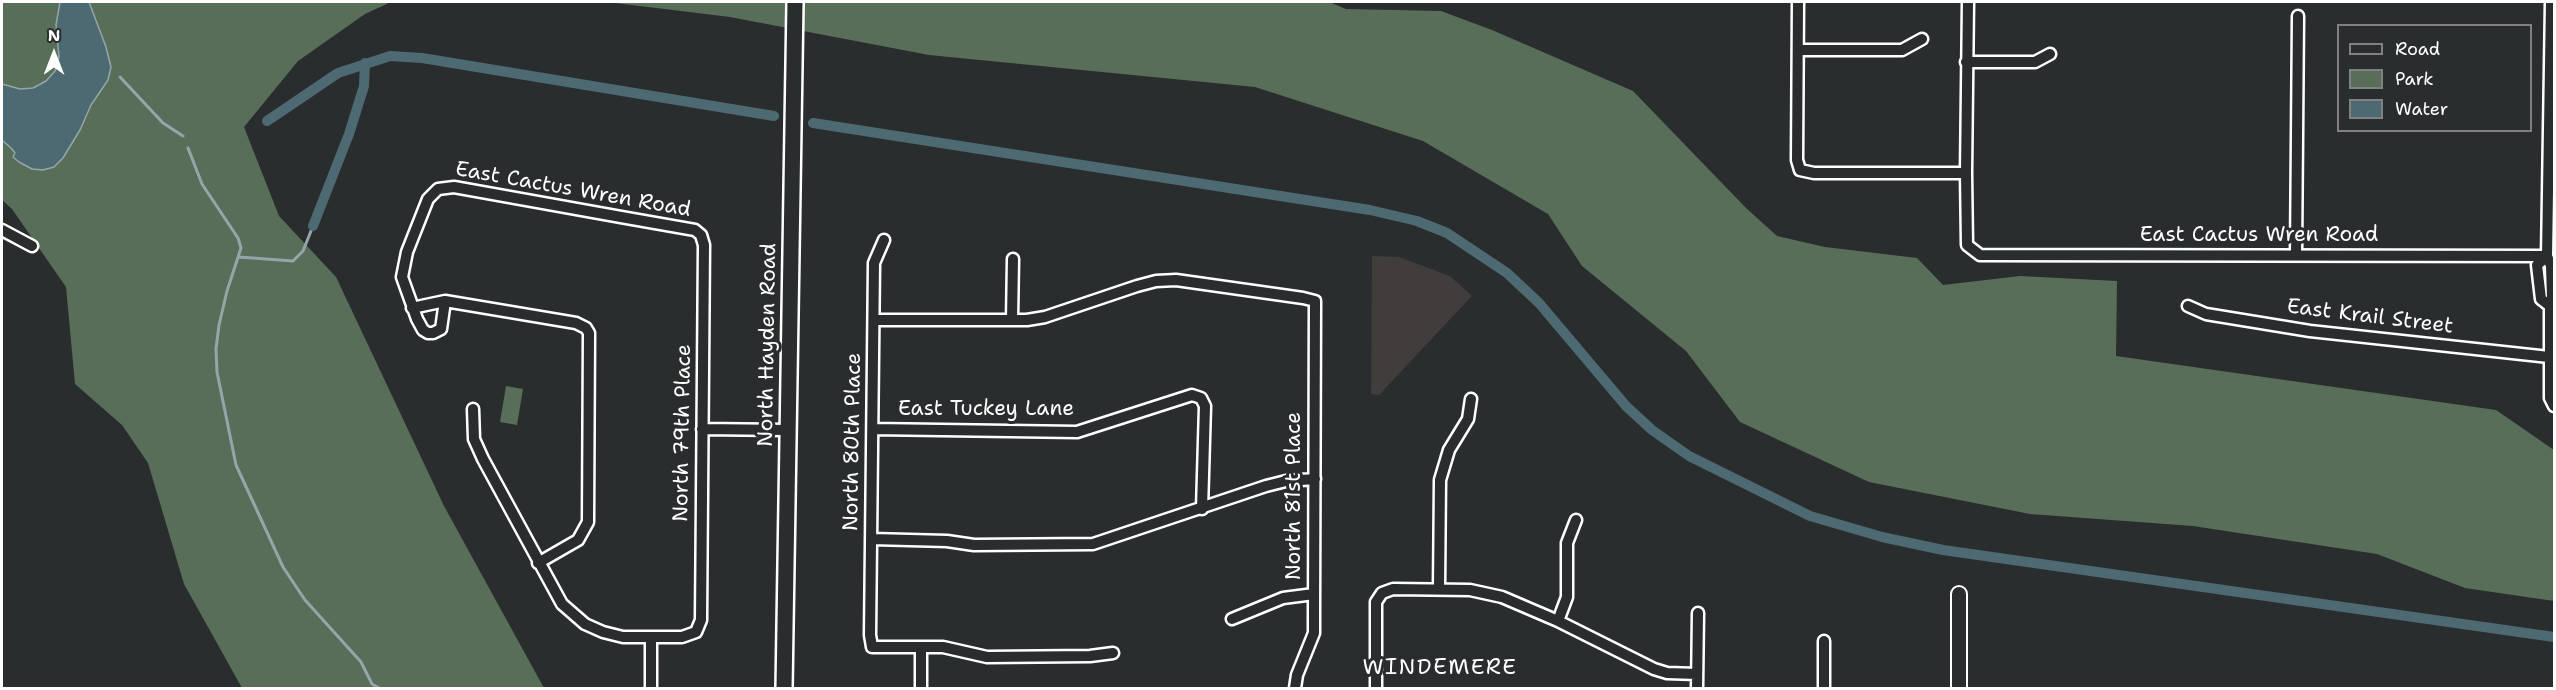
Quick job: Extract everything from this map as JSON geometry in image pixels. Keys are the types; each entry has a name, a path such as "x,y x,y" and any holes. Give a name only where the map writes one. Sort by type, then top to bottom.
{"main road":[{"name":"North Hayden Road","path":"784,688 795,2"}],"street":[{"path":"1798,2 1797,160 1800,170 1944,173 1966,173 1968,2"},
{"path":"2551,2 2551,157 2547,256 2537,265 2541,299 2552,306 2549,357 2550,398 2554,406"},
{"path":"2296,255 2298,16"},
{"path":"1798,50 1902,50 1922,39"},
{"path":"1966,62 2035,62 2050,54"},
{"name":"East Cactus Wren Road","path":"1966,173 1967,245 1980,255 2547,256"},
{"name":"East Cactus Wren Road","path":"412,308 402,277 404,264 428,199 438,189 454,187 632,218 695,230 701,235"},
{"path":"2,230 32,246"},
{"name":"North 79th Place","path":"651,637 682,637 696,632 700,620 704,245 701,235"},
{"name":"North 80th Place","path":"884,240 874,263 870,635 872,647 921,648"},
{"path":"874,320 1012,321 1013,259"},
{"name":"North 81st Place","path":"1012,321 1045,317 1137,286 1166,280 1198,281 1315,301 1314,633 1297,675 1295,688"},
{"path":"445,301 441,329 433,333 423,330 412,308 445,301 576,323 586,328 591,340 588,522 578,540 538,563"},
{"name":"East Krail Street","path":"2188,306 2206,314 2310,331 2549,357"},
{"name":"East Tuckey Lane","path":"873,429 1077,432 1192,394 1201,398 1205,406 1202,509"},
{"path":"1439,589 1440,480 1449,450 1468,419 1471,399"},
{"path":"472,409 474,439 483,459 562,604 585,624 603,632 623,637 651,637 651,688"},
{"path":"702,429 787,430"},
{"path":"872,539 947,541 974,545 1093,544 1266,486 1315,478"},
{"path":"1558,621 1567,597 1567,543 1575,520"},
{"path":"1376,688 1376,602 1382,593 1393,589 1470,590 1502,597 1558,621 1653,669 1667,673 1697,674"},
{"path":"1232,619 1283,598 1314,594"},
{"path":"1959,594 1959,688"},
{"path":"1697,688 1698,613"},
{"path":"1824,641 1824,688"},
{"path":"921,688 921,648 964,650 987,657 1090,656 1113,653"}],"shaded area":[{"path":"1372,256 1399,257 1450,276 1472,296 1379,395 1371,394"}],"green space":[{"path":"2,2 391,2 365,14 298,61 244,127 279,216 336,277 444,506 544,688 242,688 184,584 148,463 122,425 75,384 66,287 12,209 2,200"},
{"path":"607,2 1329,2 1346,9 1441,11 1492,30 1633,91 1746,208 1777,236 1825,247 1917,258 1943,285 2020,276 2117,281 2116,356 2496,410 2554,450 2554,601 2465,588 2377,554 2193,526 2030,514 1869,482 1740,422 1686,351 1582,266 1548,214 1423,141 1255,87 929,55 730,17"},
{"path":"506,386 523,389 517,425 500,422"}],"water":[{"path":"60,2 89,2 111,67 108,80 91,105 80,130 63,158 54,167 43,170 32,169 13,157 15,153 2,140 2,84 20,89 33,88 46,81 55,71 59,57 56,25"}],"waterway":[{"path":"267,121 338,73 390,56 422,58 774,116"},
{"path":"313,226 349,134 364,86 365,63"},
{"path":"120,77 163,123 183,136"},
{"path":"813,123 1370,210 1417,221 1447,233 1507,273 1539,303 1626,406 1652,430 1689,456 1810,516 1882,537 1943,550 2554,637"},
{"path":"188,148 202,184 238,238 241,248 227,291 216,349 217,372 236,465 283,567 305,600 361,662 372,684 379,688"},
{"path":"239,257 293,261 303,251 313,226"}],"district":[{"name":"WINDEMERE","path":"1440,668"}]}
